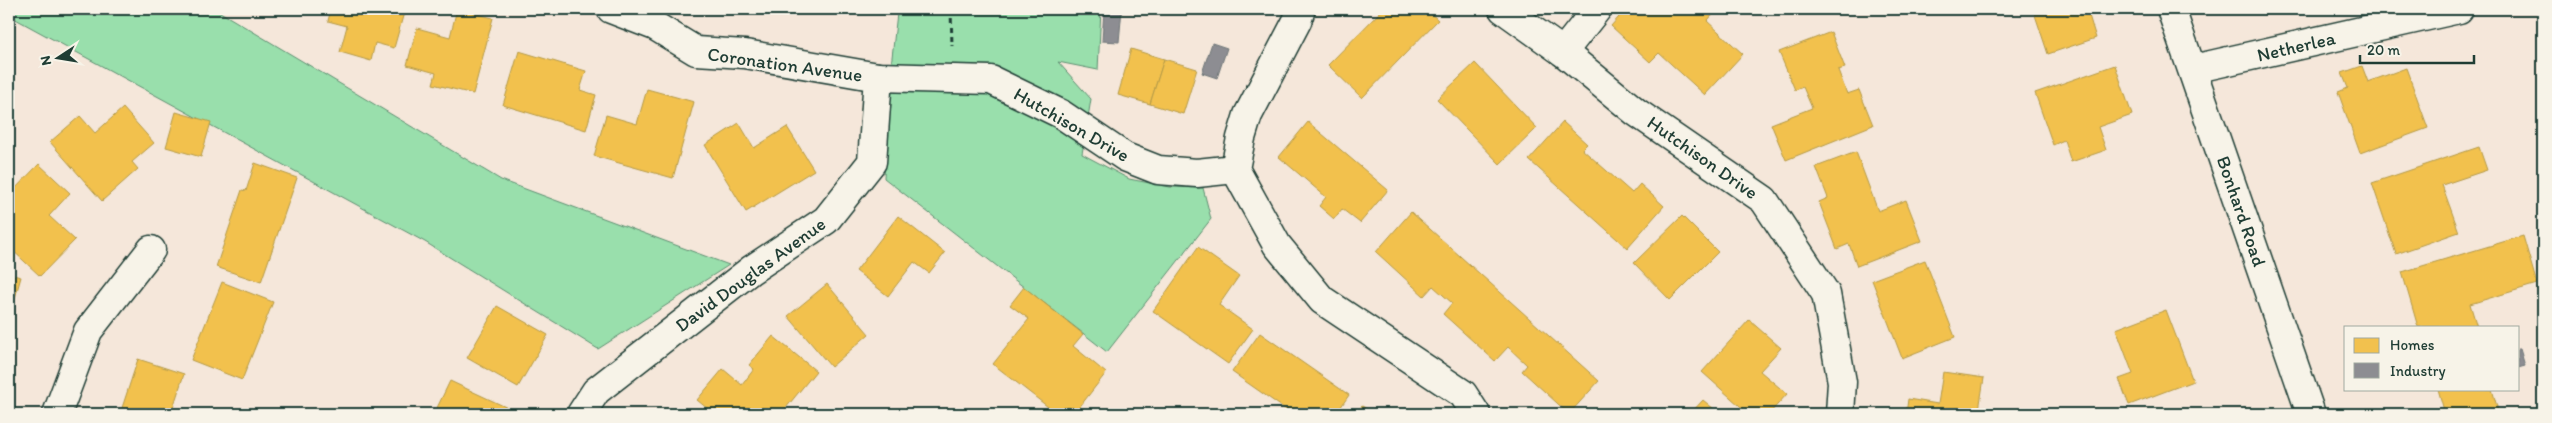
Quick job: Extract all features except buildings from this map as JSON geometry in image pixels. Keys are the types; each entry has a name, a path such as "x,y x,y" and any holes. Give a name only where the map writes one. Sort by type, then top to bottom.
{"street":[{"name":"Coronation Avenue","path":"611,9 655,26 696,51 745,54 878,78"},
{"path":"1301,9 1297,21 1248,115 1235,169 1277,245 1322,300 1463,394 1476,414"},
{"name":"Hutchison Drive","path":"1502,9 1563,52 1636,112 1764,200 1826,294 1842,382 1840,414"},
{"path":"1563,52 1596,9"},
{"name":"Bonhard Road","path":"2171,9 2311,414"},
{"name":"Netherlea","path":"2192,69 2459,9"},
{"name":"Hutchison Drive","path":"878,78 992,80 1061,114 1125,157 1158,170 1197,172 1235,169"},
{"name":"David Douglas Avenue","path":"581,414 596,391 751,270 826,220 872,162 878,78"},
{"path":"57,414 88,331 151,250"}],"green space":[{"path":"9,9 215,9 501,180 729,265 598,349 425,242 10,16 9,18"},
{"path":"900,9 1101,9 1098,70 1058,62 1091,99 1082,154 1129,179 1170,187 1203,188 1211,219 1107,352 884,178 888,93 897,13"}]}
